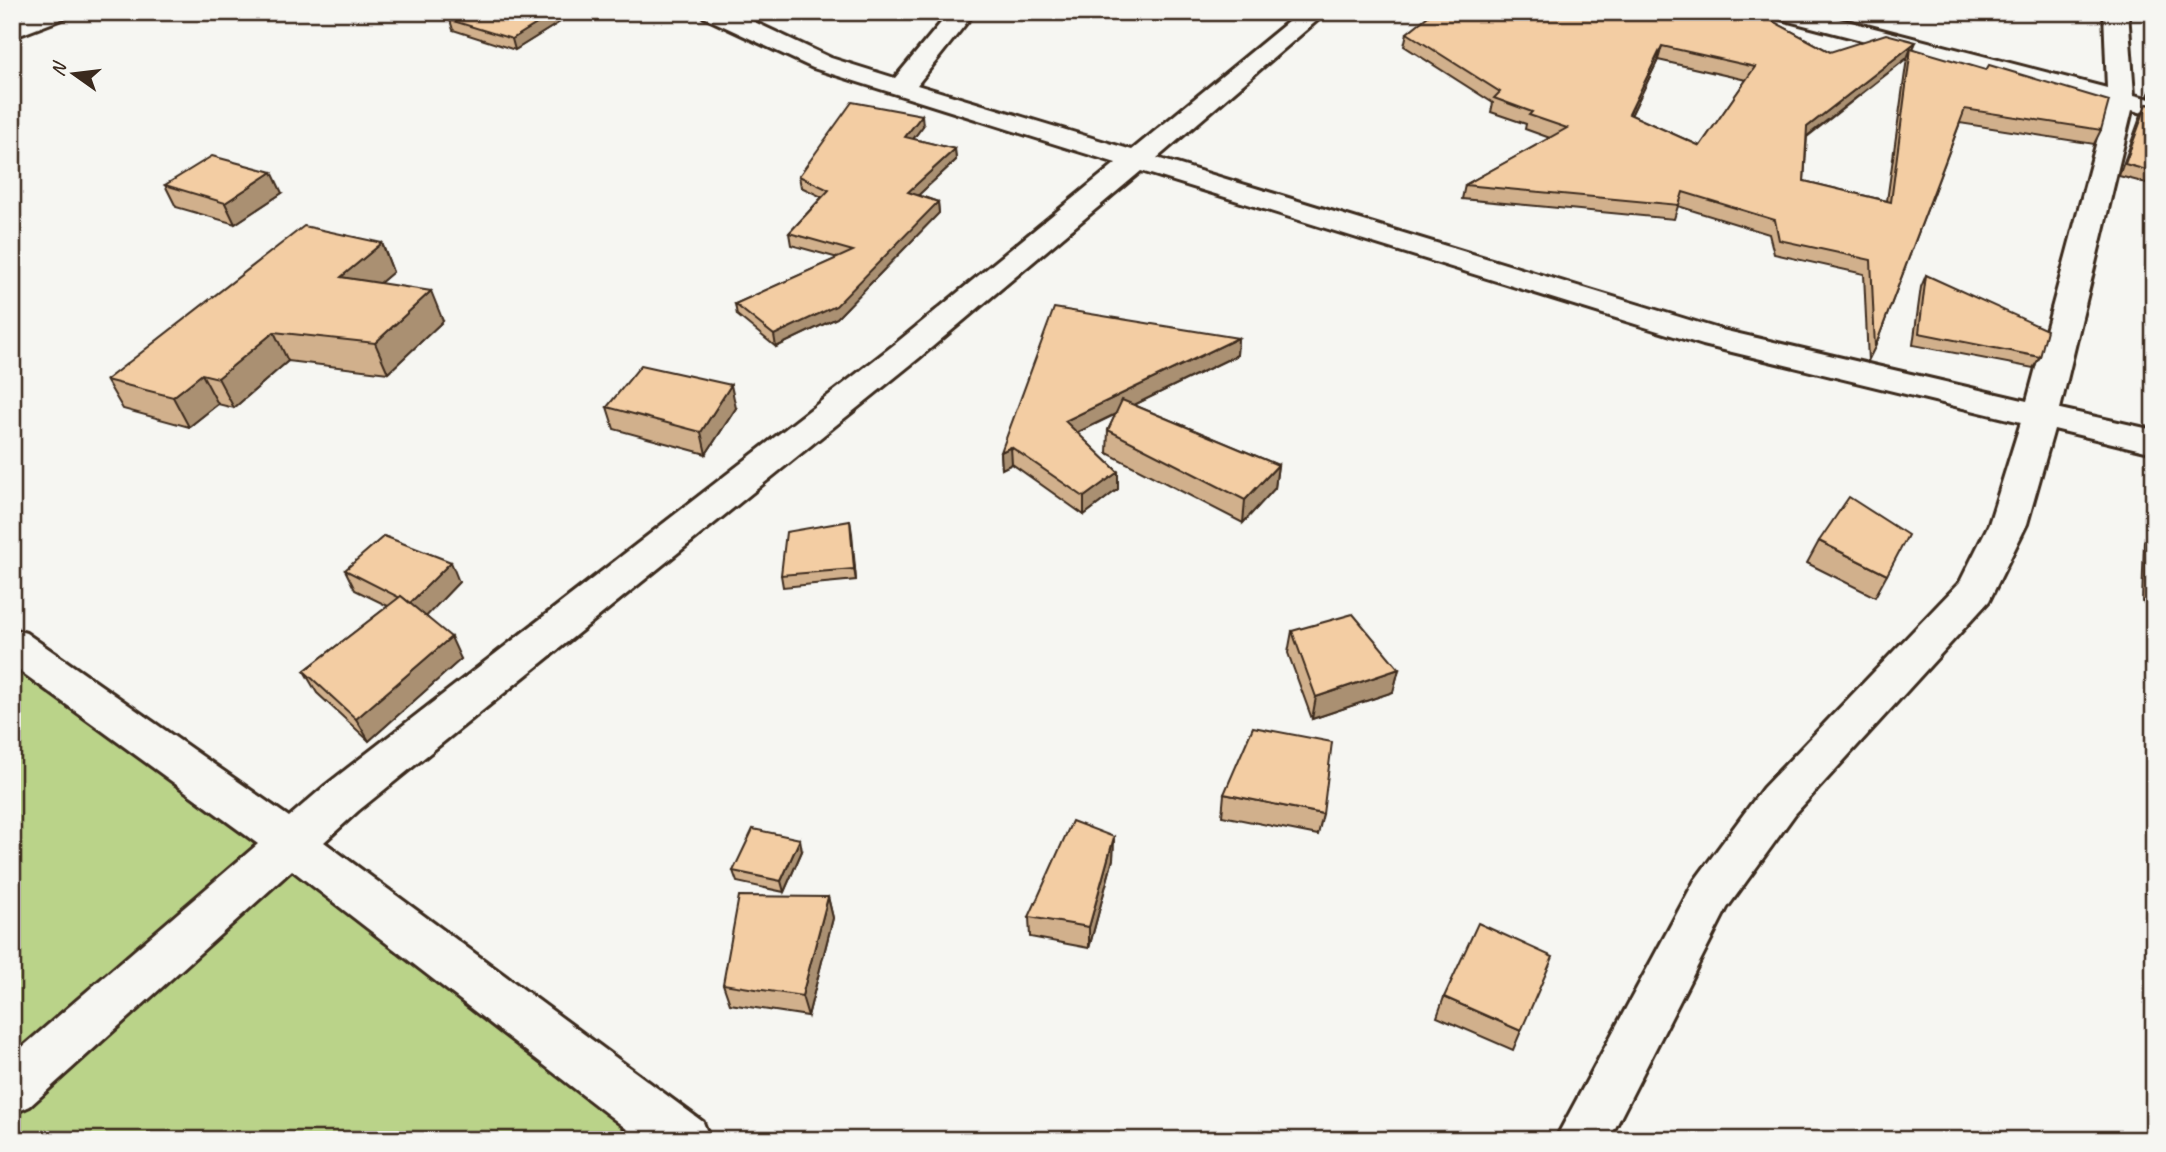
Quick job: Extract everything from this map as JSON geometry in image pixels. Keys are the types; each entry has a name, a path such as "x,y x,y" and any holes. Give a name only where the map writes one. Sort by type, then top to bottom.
{"street":[{"path":"12,31 58,12"},
{"path":"713,12 822,63 900,89 1714,338 2154,442"},
{"path":"900,89 963,12"},
{"path":"12,1089 342,798 907,351 1315,12"},
{"path":"1783,12 2138,104"},
{"path":"1581,1140 1711,894 1779,801 1975,591 2008,524 2138,104 2116,12"},
{"path":"12,644 290,842 684,1140"}],"green space":[{"path":"12,644 684,1140 12,1140"}],"building":[{"path":"463,12 556,12 512,39 450,20"},
{"path":"1433,12 1756,12 1830,52 1886,34 1916,42 1807,127 1804,181 1891,202 1911,48 1986,70 1989,65 2109,101 2101,130 1965,109 1875,347 1871,260 1779,240 1775,220 1683,192 1679,205 1465,185 1567,128 1529,115 1532,112 1494,98 1500,92 1407,33","holes":["1662,46 1755,67 1700,146 1629,114"]},
{"path":"852,102 922,115 905,137 955,149 908,192 938,202 836,306 774,335 735,304 853,251 789,233 829,190 799,176"},
{"path":"2147,104 2154,106 2154,172 2125,164"},
{"path":"212,156 272,172 225,203 165,185"},
{"path":"304,226 382,243 341,277 431,291 375,343 274,332 218,378 202,374 173,397 106,380"},
{"path":"1926,275 2047,330 2040,357 1919,333"},
{"path":"1054,308 1238,338 1065,421 1118,472 1084,497 1011,447 1001,452"},
{"path":"641,365 731,385 701,432 607,407"},
{"path":"1122,400 1278,465 1245,500 1108,430"},
{"path":"1849,497 1908,535 1887,575 1819,541"},
{"path":"850,521 854,569 781,575 786,532"},
{"path":"384,536 451,562 410,603 401,596 400,598 345,570"},
{"path":"401,596 451,637 356,719 304,671"},
{"path":"1353,614 1399,669 1316,697 1292,631"},
{"path":"1253,727 1332,742 1323,814 1224,794"},
{"path":"1072,821 1114,837 1089,927 1029,917"},
{"path":"753,829 800,839 781,881 733,871"},
{"path":"739,896 828,897 802,996 723,984"},
{"path":"1478,923 1553,957 1521,1031 1444,997"}]}
